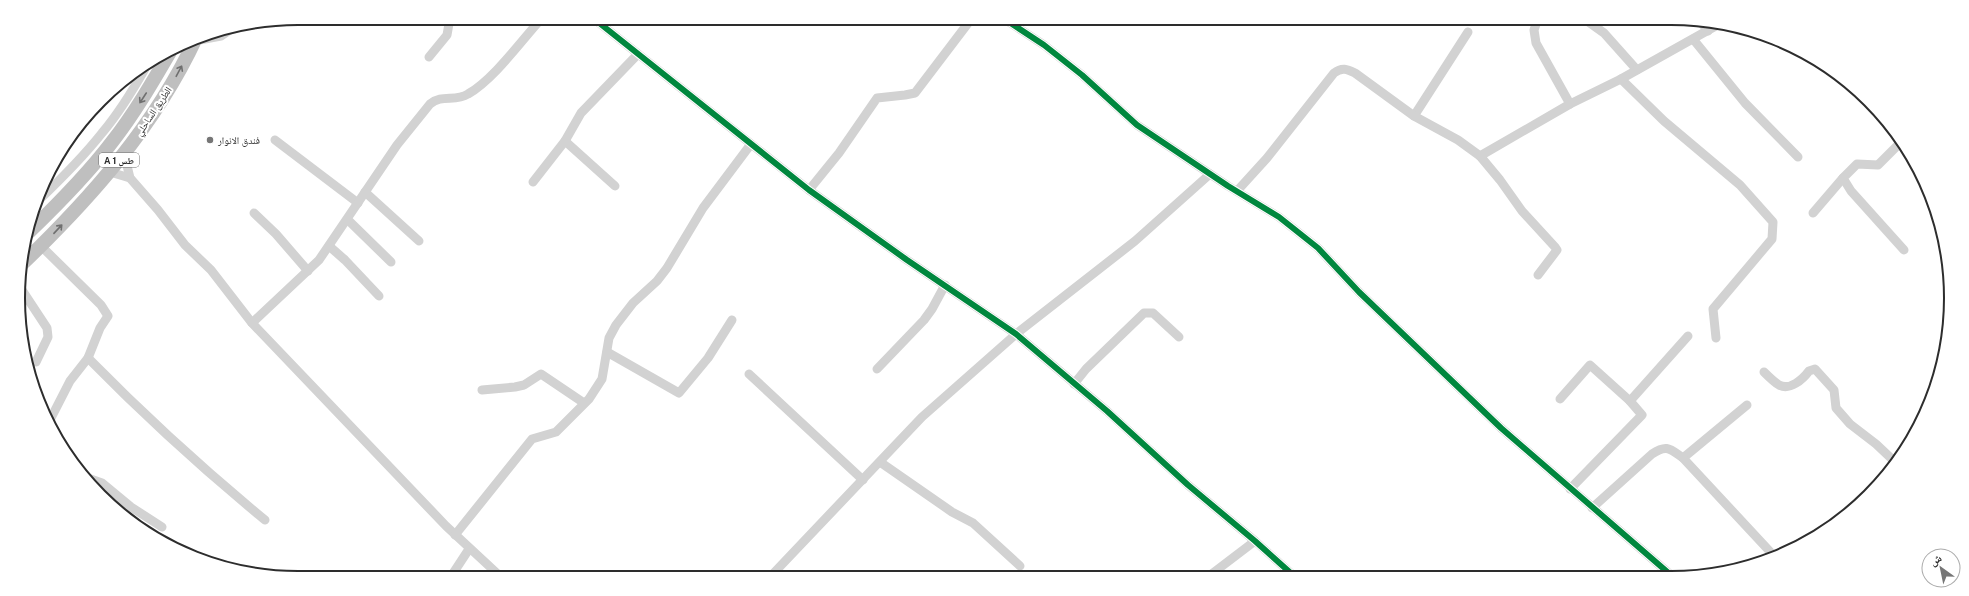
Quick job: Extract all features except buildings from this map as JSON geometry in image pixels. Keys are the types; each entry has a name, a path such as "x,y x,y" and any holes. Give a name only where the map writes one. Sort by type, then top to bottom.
{"highway":[{"name":"الطريق الساحلي","path":"28,259 110,172 149,121 175,79 191,47"},
{"name":"الطريق الساحلي","path":"34,227 85,176 113,141 165,60"}],"street":[{"path":"429,57 447,35 449,25"},
{"path":"252,323 308,271 329,246 348,220 396,145 430,104 437,99 466,96 475,90 488,79 536,25"},
{"path":"603,25 809,190 907,260 1016,334 1288,571"},
{"path":"809,190 839,153 877,98 881,96 915,93 967,25"},
{"path":"1014,25 1044,45 1082,75 1137,125 1210,174 1279,217 1318,248 1359,292 1501,428 1666,571"},
{"path":"1536,25 1534,30 1536,43 1570,104"},
{"path":"1593,25 1604,33 1637,70"},
{"path":"1705,27 1708,31"},
{"path":"1480,156 1570,104 1622,79 1713,28"},
{"path":"1414,116 1468,32"},
{"path":"1693,39 1745,103 1798,157"},
{"path":"533,182 565,141 581,113 638,54"},
{"path":"1238,191 1267,158 1334,73 1345,68 1355,73 1414,116 1458,140 1480,156 1500,180 1522,212 1555,247 1555,254 1538,275"},
{"path":"47,192 102,134 128,97 142,74"},
{"path":"1622,79 1664,121 1740,185 1773,222 1772,239 1713,309 1716,338"},
{"path":"275,140 358,203"},
{"path":"565,141 615,186"},
{"path":"455,535 532,439 556,432 584,403 602,379 609,338 616,325 633,303 657,281 667,268 703,208 751,144"},
{"path":"1813,213 1857,164 1878,166 1898,146"},
{"path":"124,153 130,178 158,210 185,245 211,270 252,323 455,535 494,571"},
{"path":"110,172 130,178"},
{"path":"776,571 922,417 1016,334 1135,242 1210,174"},
{"path":"1843,178 1851,191 1904,250"},
{"path":"365,192 419,241"},
{"path":"254,213 276,234 308,271"},
{"path":"348,220 391,262"},
{"path":"41,246 106,311 108,316 100,328 88,358 70,381 52,416"},
{"path":"329,246 346,260 379,296"},
{"path":"877,369 924,320 932,309 945,285"},
{"path":"25,295 47,328 48,337 36,362"},
{"path":"1074,384 1086,369 1144,313 1153,313 1179,337"},
{"path":"607,352 679,393 708,358 732,320"},
{"path":"1630,401 1688,336"},
{"path":"88,358 195,460 265,520"},
{"path":"1560,399 1590,365 1630,401 1642,415 1570,489"},
{"path":"1764,372 1779,385 1786,386 1795,384 1804,378 1809,371 1816,370 1834,390 1836,408 1850,424 1876,444 1892,459"},
{"path":"482,390 524,385 541,374 584,403"},
{"path":"749,374 863,480"},
{"path":"1683,458 1747,405"},
{"path":"1592,508 1660,448 1668,448 1683,458 1770,552"},
{"path":"880,462 952,512 973,523 1020,566"},
{"path":"96,481 102,483 131,507 162,527"},
{"path":"1216,571 1255,541"},
{"path":"455,571 469,549"}],"cycle path":[{"path":"602,25 809,190 907,260 1016,334 1107,411 1188,485 1288,571"},
{"path":"1014,25 1044,45 1082,75 1137,125 1228,186 1279,217 1318,248 1359,292 1501,428 1666,571"}],"place":[{"name":"فندق الانوار","path":"210,140"}]}
